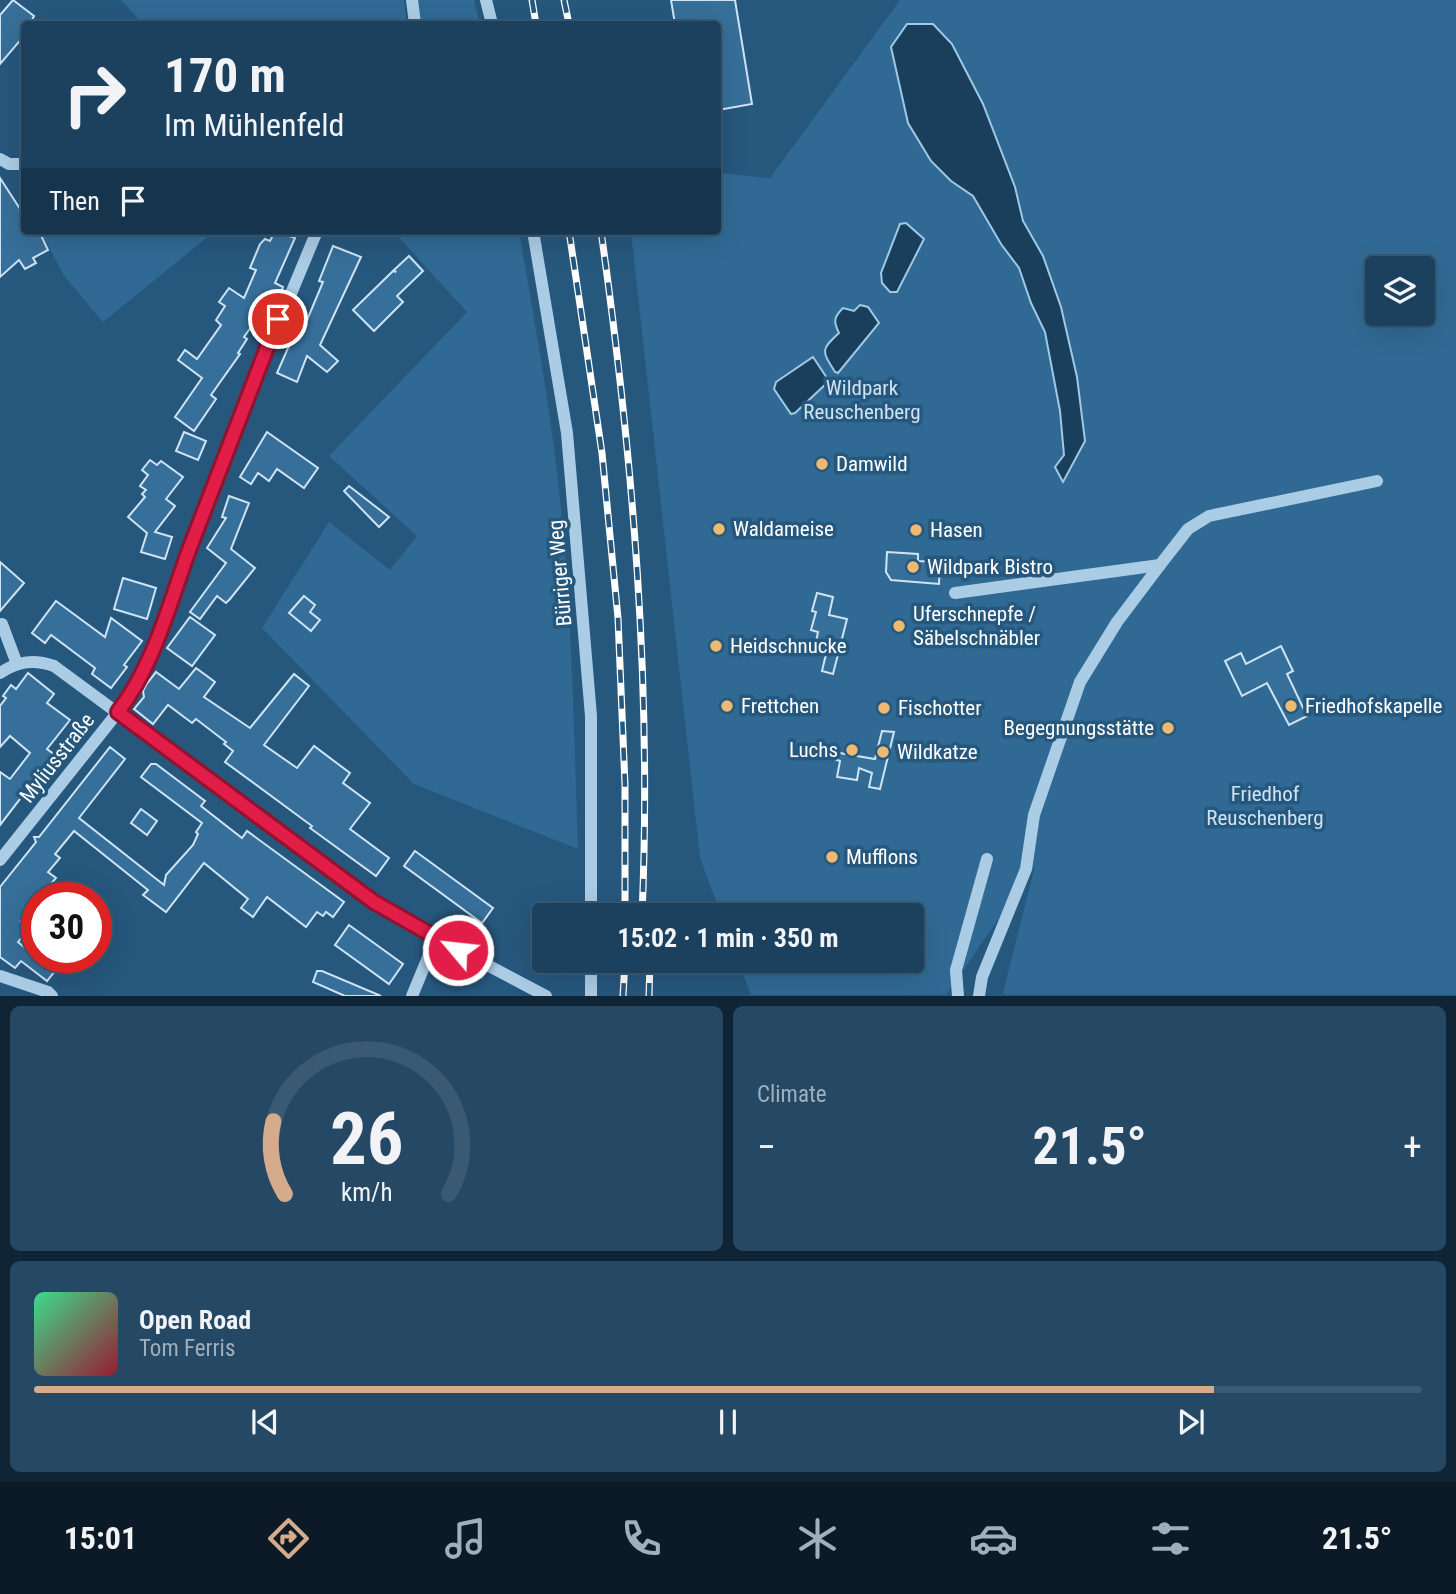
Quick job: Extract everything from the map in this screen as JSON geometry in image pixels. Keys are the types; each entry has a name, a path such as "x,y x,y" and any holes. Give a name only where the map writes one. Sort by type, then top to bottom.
{"street":[{"path":"412,0 415,21"},
{"path":"486,0 491,21"},
{"path":"0,159 9,164 21,164"},
{"name":"Myliusstraße","path":"0,860 136,686 161,629 229,443 315,235"},
{"name":"Bürriger Weg","path":"534,235 568,446 591,716 591,903"},
{"path":"979,996 982,977 1026,869 1034,816 1080,682 1117,622 1160,565 1188,529 1209,516 1377,481"},
{"path":"955,593 1160,565"},
{"path":"2,624 17,664"},
{"path":"0,673 17,664 40,661 54,666 374,902 546,996"},
{"path":"958,996 956,970 987,859"},
{"path":"412,996 436,938"},
{"path":"591,973 591,996"},
{"path":"0,976 48,992 52,996"}],"green space":[{"path":"121,0 404,0 407,21 140,21"},
{"path":"416,0 474,0 479,21 420,21"},
{"path":"900,0 1456,0 1456,995 1006,995 1003,993 1035,866 946,995 751,995 743,973 924,973 924,903 717,903 700,858 631,235 721,235 721,173 770,178","holes":["952,44 983,104 1015,187 1023,221 1043,256 1061,307 1077,378 1085,441 1074,459 1039,306 1025,284 1019,268 1001,244 973,196"]},
{"path":"42,235 210,235 103,322 65,277"},
{"path":"397,235 520,235 547,398 560,499 570,630 578,849 414,784 262,628 329,522 390,570 417,536 329,456 467,312"}],"shaded area":[{"path":"907,24 933,24 952,44 983,104 1015,187 1023,221 1043,256 1061,307 1077,377 1085,441 1063,482 1055,467 1064,455 1060,411 1045,332 1019,268 1001,244 973,196 951,181 931,161 908,123 891,47"},
{"path":"906,223 924,239 897,292 890,292 882,283 881,273 900,224"},
{"path":"860,305 868,307 879,323 838,373 835,372 825,351 839,333 836,317 843,308 854,311"},
{"path":"813,357 829,381 791,414 774,389 776,382"}],"building":[{"path":"13,0 34,16 32,21 21,21 21,40 0,64 0,15"},
{"path":"671,0 735,0 752,104 721,109 721,21 674,21"},
{"path":"0,178 21,210 21,235 41,235 48,250 33,258 36,263 25,269 19,260 0,277"},
{"path":"273,235 295,238 275,283 283,287 277,301 271,299 244,337 247,339 238,353 240,354 211,395 216,399 194,431 175,417 202,378 178,360 185,350 197,359 221,325 216,320 225,306 219,302 229,288 244,298 256,270 250,268 260,244 265,239 270,241"},
{"path":"333,246 361,257 320,345 338,361 327,372 307,356 297,382 277,373 295,332 300,337 323,282 319,281"},
{"path":"409,256 423,271 397,296 403,302 374,331 353,310 393,271 396,272 394,270"},
{"path":"184,432 206,441 198,460 176,451"},
{"path":"267,432 318,468 304,488 277,469 269,481 258,473 251,484 240,477"},
{"path":"150,460 157,465 161,461 183,477 166,499 175,506 155,532 172,537 165,559 141,552 147,533 128,517 145,497 142,494 146,490 140,486 148,475 142,470"},
{"path":"349,486 389,517 379,527 344,491"},
{"path":"229,496 249,503 231,549 255,568 226,603 217,596 200,619 190,612 226,563 207,548 226,518 222,517"},
{"name":"Wildpark Bistro","path":"887,552 918,554 918,561 940,562 939,584 891,580 886,572"},
{"path":"0,562 24,583 0,611"},
{"path":"123,578 156,588 147,619 114,609"},
{"path":"817,593 833,597 829,615 847,619 833,674 822,671 827,650 815,647 818,632 811,630"},
{"path":"304,596 315,605 310,612 320,620 311,631 289,613"},
{"path":"56,601 105,637 111,618 142,641 111,688 92,674 95,668 51,635 45,643 32,633"},
{"path":"190,617 215,635 192,666 167,648"},
{"path":"1281,646 1293,671 1287,674 1307,716 1289,725 1267,683 1242,696 1225,661 1241,653 1246,664"},
{"path":"196,668 215,682 204,697 250,728 294,674 309,686 264,745 297,768 314,746 350,773 343,783 370,803 350,829 389,858 376,876 225,762 233,751 224,744 226,742 196,719 192,723 168,705 153,724 134,709 144,697 143,691 156,672 179,689"},
{"path":"28,673 54,694 47,703 70,720 47,749 55,755 46,766 50,769 38,784 34,781 0,825 0,772 10,779 30,753 10,736 0,747 0,706 11,685 16,689"},
{"path":"882,731 894,732 880,789 869,787 872,773 859,768 857,780 837,777 840,761 832,758 833,752 875,759"},
{"path":"110,747 125,759 79,818 164,885 166,875 193,845 198,834 196,832 202,823 141,777 151,764 156,764 205,801 201,806 242,838 247,831 344,902 333,917 326,912 323,916 317,912 306,927 267,897 253,917 241,908 248,899 204,863 166,912 143,895 148,890 74,831 55,854 60,858 48,872 56,878 53,882 21,882 21,938 18,942 21,944 21,961 15,968 0,957 0,887 36,842 34,837 39,837"},
{"path":"141,809 157,821 147,835 131,823"},
{"path":"415,851 493,908 482,923 404,866"},
{"path":"349,925 403,964 389,984 335,945"},
{"path":"317,971 381,996 345,996 313,982"},
{"path":"37,973 53,973 47,981"}],"railway":[{"path":"532,0 536,21"},
{"path":"564,0 568,21"},
{"path":"570,235 602,453 618,618 625,785 625,903"},
{"path":"602,235 622,401 637,572 644,743 642,903"},
{"path":"623,996 624,973"},
{"path":"649,996 650,973"}],"place":[{"name":"Damwild","path":"822,464"},
{"name":"Waldameise","path":"719,529"},
{"name":"Hasen","path":"916,530"},
{"name":"Wildpark Bistro","path":"913,567"},
{"name":"Uferschnepfe / Säbelschnäbler","path":"899,626"},
{"name":"Heidschnucke","path":"716,646"},
{"name":"Frettchen","path":"727,706"},
{"name":"Friedhofskapelle","path":"1291,706"},
{"name":"Fischotter","path":"884,708"},
{"name":"Begegnungsstätte","path":"1168,728"},
{"name":"Luchs","path":"852,750"},
{"name":"Wildkatze","path":"883,752"},
{"name":"Mufflons","path":"832,857"}],"route":[{"path":"278,319 161,629 136,686 118,712 374,902 458,950"}],"park label":[{"name":"Wildpark Reuschenberg","path":"862,400"},
{"name":"Friedhof Reuschenberg","path":"1265,806"}]}
